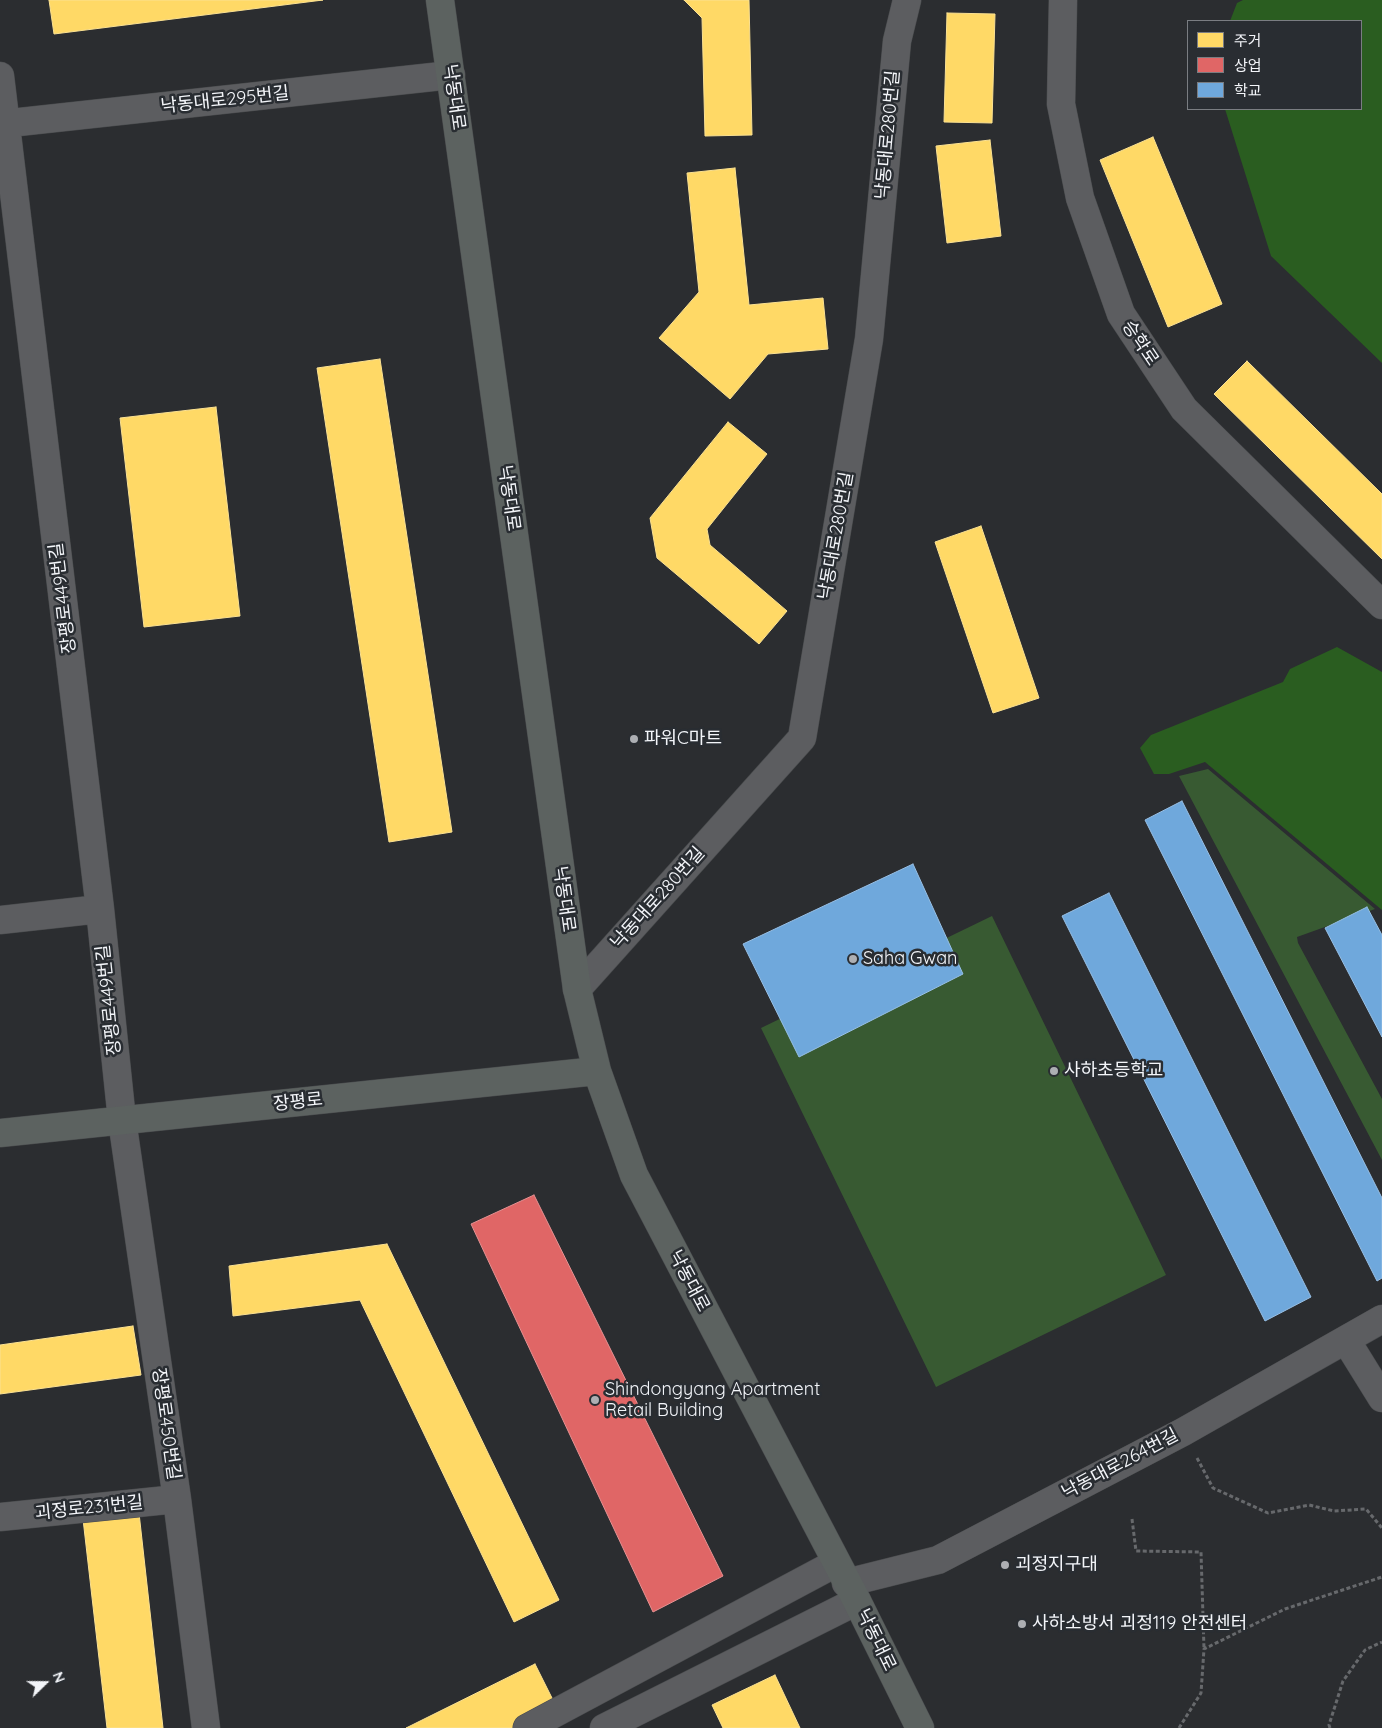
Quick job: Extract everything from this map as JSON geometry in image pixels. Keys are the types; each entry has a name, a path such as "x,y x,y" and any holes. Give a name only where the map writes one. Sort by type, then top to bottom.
{"main road":[{"name":"낙동대로","path":"440,0 577,989 597,1071 634,1175 920,1728"},
{"name":"장평로","path":"0,1133 597,1071"}],"street":[{"name":"낙동대로280번길","path":"577,989 802,738 869,339 897,41 907,0"},
{"name":"승학로","path":"1063,0 1061,104 1080,198 1121,314 1184,409 1382,605"},
{"name":"장평로449번길","path":"0,76 3,124 100,909 122,1120"},
{"name":"낙동대로295번길","path":"3,124 451,76"},
{"path":"0,920 100,909"},
{"name":"장평로450번길","path":"122,1120 177,1499 206,1728"},
{"name":"낙동대로264번길","path":"846,1582 938,1560 1183,1432 1382,1319"},
{"path":"1346,1340 1382,1398"},
{"name":"괴정로231번길","path":"0,1517 177,1499"},
{"path":"527,1728 846,1582"},
{"path":"604,1728 846,1582"}],"path":[{"path":"1183,1432 1213,1488 1268,1513 1309,1505 1334,1511 1366,1509 1382,1528"},
{"path":"1132,1519 1136,1551 1201,1552 1204,1649 1201,1693 1179,1728"},
{"path":"1204,1649 1285,1609 1382,1577"},
{"path":"1330,1728 1329,1725 1343,1681 1365,1650 1382,1642"}],"green space":[{"path":"1243,0 1382,0 1382,363 1271,256 1225,110 1362,110 1362,20 1230,20 1237,3"},
{"path":"1337,647 1382,672 1382,910 1205,762 1169,774 1154,774 1140,748 1151,735 1283,682 1290,669"},
{"path":"1208,769 1375,909 1297,937 1298,943 1382,1099 1382,1160 1179,776"},
{"path":"992,916 1166,1275 936,1387 761,1028"}],"building: 주거":[{"path":"49,0 323,0 54,34"},
{"path":"684,0 749,0 752,135 705,136 702,18"},
{"path":"947,13 995,14 992,123 944,122"},
{"path":"1153,137 1222,304 1168,327 1100,160"},
{"path":"990,140 1001,236 947,243 936,146"},
{"path":"735,168 749,305 823,298 828,349 768,354 730,399 659,338 699,292 687,173"},
{"path":"380,359 452,832 389,842 317,368"},
{"path":"1247,361 1382,494 1382,559 1214,394"},
{"path":"216,407 240,616 144,627 120,418"},
{"path":"728,422 767,454 707,529 710,545 787,611 759,644 657,558 650,518"},
{"path":"981,526 1039,698 993,713 935,542"},
{"path":"387,1244 559,1600 514,1622 360,1300 233,1316 229,1266"},
{"path":"133,1326 141,1375 0,1394 0,1345"},
{"path":"139,1513 163,1728 107,1728 83,1519"},
{"path":"535,1664 556,1706 512,1728 406,1728"},
{"path":"775,1675 800,1728 723,1728 712,1705"}],"building: 상업":[{"name":"Shindongyang Apartment Retail Building","path":"534,1195 723,1576 653,1612 471,1224"}],"building: 학교":[{"path":"1182,801 1382,1198 1382,1278 1377,1281 1145,820"},
{"name":"Saha Gwan","path":"913,864 963,974 799,1057 743,944"},
{"path":"1109,893 1311,1297 1265,1321 1062,916"},
{"path":"1367,907 1382,935 1382,1037 1325,928"}],"place":[{"name":"파워C마트","path":"634,739"},
{"name":"Saha Gwan","path":"853,959"},
{"name":"사하초등학교","path":"1054,1071"},
{"name":"Shindongyang Apartment Retail Building","path":"595,1400"},
{"name":"괴정지구대","path":"1005,1565"},
{"name":"사하소방서 괴정119 안전센터","path":"1022,1624"}]}
